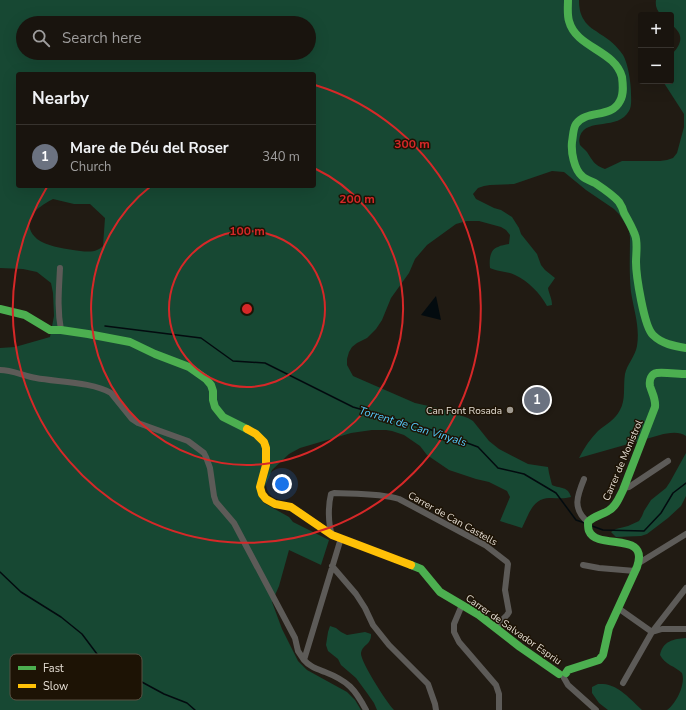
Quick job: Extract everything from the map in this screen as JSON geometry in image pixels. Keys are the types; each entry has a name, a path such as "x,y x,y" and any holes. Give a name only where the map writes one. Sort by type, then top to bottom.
{"street":[{"path":"568,0 568,19 573,30 582,39 614,63 621,75 623,86 622,98 614,109 604,114 586,117 575,125 572,144 573,160 581,175 600,186 619,202 636,236 638,282 645,319 650,331 662,342 686,348"},
{"path":"60,268 58,294 61,330"},
{"name":"Carrer de Salvador Espriu","path":"0,310 25,315 50,330 88,334 130,342 155,354 190,367 206,379 211,385 215,407 223,417 252,431 264,442 266,448 266,465 260,488 266,499 275,504 291,508 332,535 421,569 440,592 479,615 520,647 555,672 563,675"},
{"path":"0,370 35,378 86,385 107,390 132,419 138,423 188,441 204,453 210,468 216,502 234,523 295,638 298,651 301,656 312,668 327,673 350,686 359,696 366,710"},
{"name":"Carrer de Monistrol","path":"588,522 592,517 608,512 613,508 623,488 654,409 655,401 650,384 650,378 657,373 686,374"},
{"path":"623,488 629,488 668,461"},
{"path":"584,479 579,494 578,506 580,515 588,522 587,527 589,532 594,537 603,540 632,545 636,547 639,552 637,567 609,628 603,656 599,660 568,670 563,675 568,685 596,710"},
{"name":"Carrer de Can Castells","path":"332,535 329,526 331,494 366,495 399,499 485,545 508,564 505,590 509,612 499,623 497,629"},
{"path":"583,565 599,568 637,567 686,534"},
{"path":"304,660 341,538"},
{"path":"332,566 356,594 373,625 389,645 428,684 436,710"},
{"path":"623,682 652,632 686,588"},
{"path":"462,605 454,624 454,632 459,642 496,685 499,694 499,710"},
{"path":"618,608 652,632 686,629"}],"green space":[{"path":"0,0 579,0 581,13 586,22 613,43 623,55 630,79 631,105 629,111 624,117 611,123 589,127 584,130 580,136 580,145 596,164 605,169 622,161 667,160 673,158 677,153 684,127 684,114 665,84 674,84 674,52 679,44 680,34 674,27 674,12 659,12 656,0 686,0 686,436 677,433 663,434 579,458 592,437 613,419 620,410 624,397 625,374 627,367 635,354 637,346 637,326 630,285 629,231 619,214 614,209 586,190 564,172 552,171 514,184 490,185 478,188 473,194 476,199 501,210 512,217 521,234 537,254 541,265 555,278 548,288 552,305 547,306 533,288 520,278 512,274 490,268 490,258 493,250 500,246 509,244 510,235 506,230 501,227 479,221 467,221 456,224 427,245 415,259 409,273 391,298 382,320 376,329 367,338 352,347 347,359 347,365 353,376 415,403 442,409 468,418 473,421 489,441 499,449 528,464 548,467 552,485 566,489 570,493 571,497 545,498 540,500 532,507 522,528 500,521 510,497 507,491 489,482 449,470 427,455 420,446 404,435 386,430 351,433 300,448 289,454 272,470 260,498 264,503 289,517 293,522 329,540 321,565 289,550 279,586 272,602 282,629 298,661 307,670 347,692 355,700 361,710 0,710 0,348 15,347 50,337 54,316 51,283 37,272 23,269 0,268","holes":["53,199 74,204 90,204 105,218 103,246 99,249 89,252 54,246 37,239 30,230 29,224 33,214 40,207"]},
{"path":"686,453 686,496 681,506 647,534 641,536 616,537 611,532 639,521 651,500 666,488"},
{"path":"330,626 347,635 365,632 371,634 369,642 361,653 362,657 374,682 394,710 377,710 374,703 356,678 328,651 326,645"},
{"path":"686,638 686,710 667,710 677,699 683,683 683,678 682,673 662,658 660,655 661,650 669,642"},
{"path":"598,684 603,684 619,690 642,710 608,710 599,703 592,693 592,687"}],"shaded area":[{"path":"436,296 441,320 421,315"}],"waterway":[{"name":"Torrent de Can Vinyals","path":"105,326 201,338 233,361 265,363 353,407 435,431 478,447 498,468 524,474 556,493 576,520 585,523"},
{"name":"Torrent de Can Vinyals","path":"592,526 603,530 644,531 661,513 673,493 686,483"},
{"path":"0,572 21,592 61,617 82,634 97,654"},
{"path":"142,682 164,694 187,703 195,710"}],"traffic: fast":[{"path":"568,0 568,18 573,30 579,37 612,61 618,68 622,77 623,86 623,92 616,107 611,110 581,119 576,124 572,146 575,165 583,177 601,187 619,202 633,229 637,248 636,262 639,289 647,322 653,335 664,343 686,348"},
{"path":"0,309 25,315 50,330 88,334 130,342 155,354 189,367 206,379 211,385 215,407 223,417 247,429"},
{"path":"566,673 568,670 599,660 603,655 609,628 637,567 639,556 636,549 630,545 594,537 589,531 588,522 613,507 623,490 655,407 650,386 652,376 660,373 686,374"},
{"path":"411,565 421,569 440,592 479,615 520,647 559,674"}],"traffic: slow":[{"path":"247,429 256,434 264,442 266,448 266,465 260,487 262,494 266,499 275,504 291,507 332,535 411,565"}],"place":[{"name":"Mare de Déu del Roser","path":"537,400"},
{"name":"Can Font Rosada","path":"510,410"}]}
